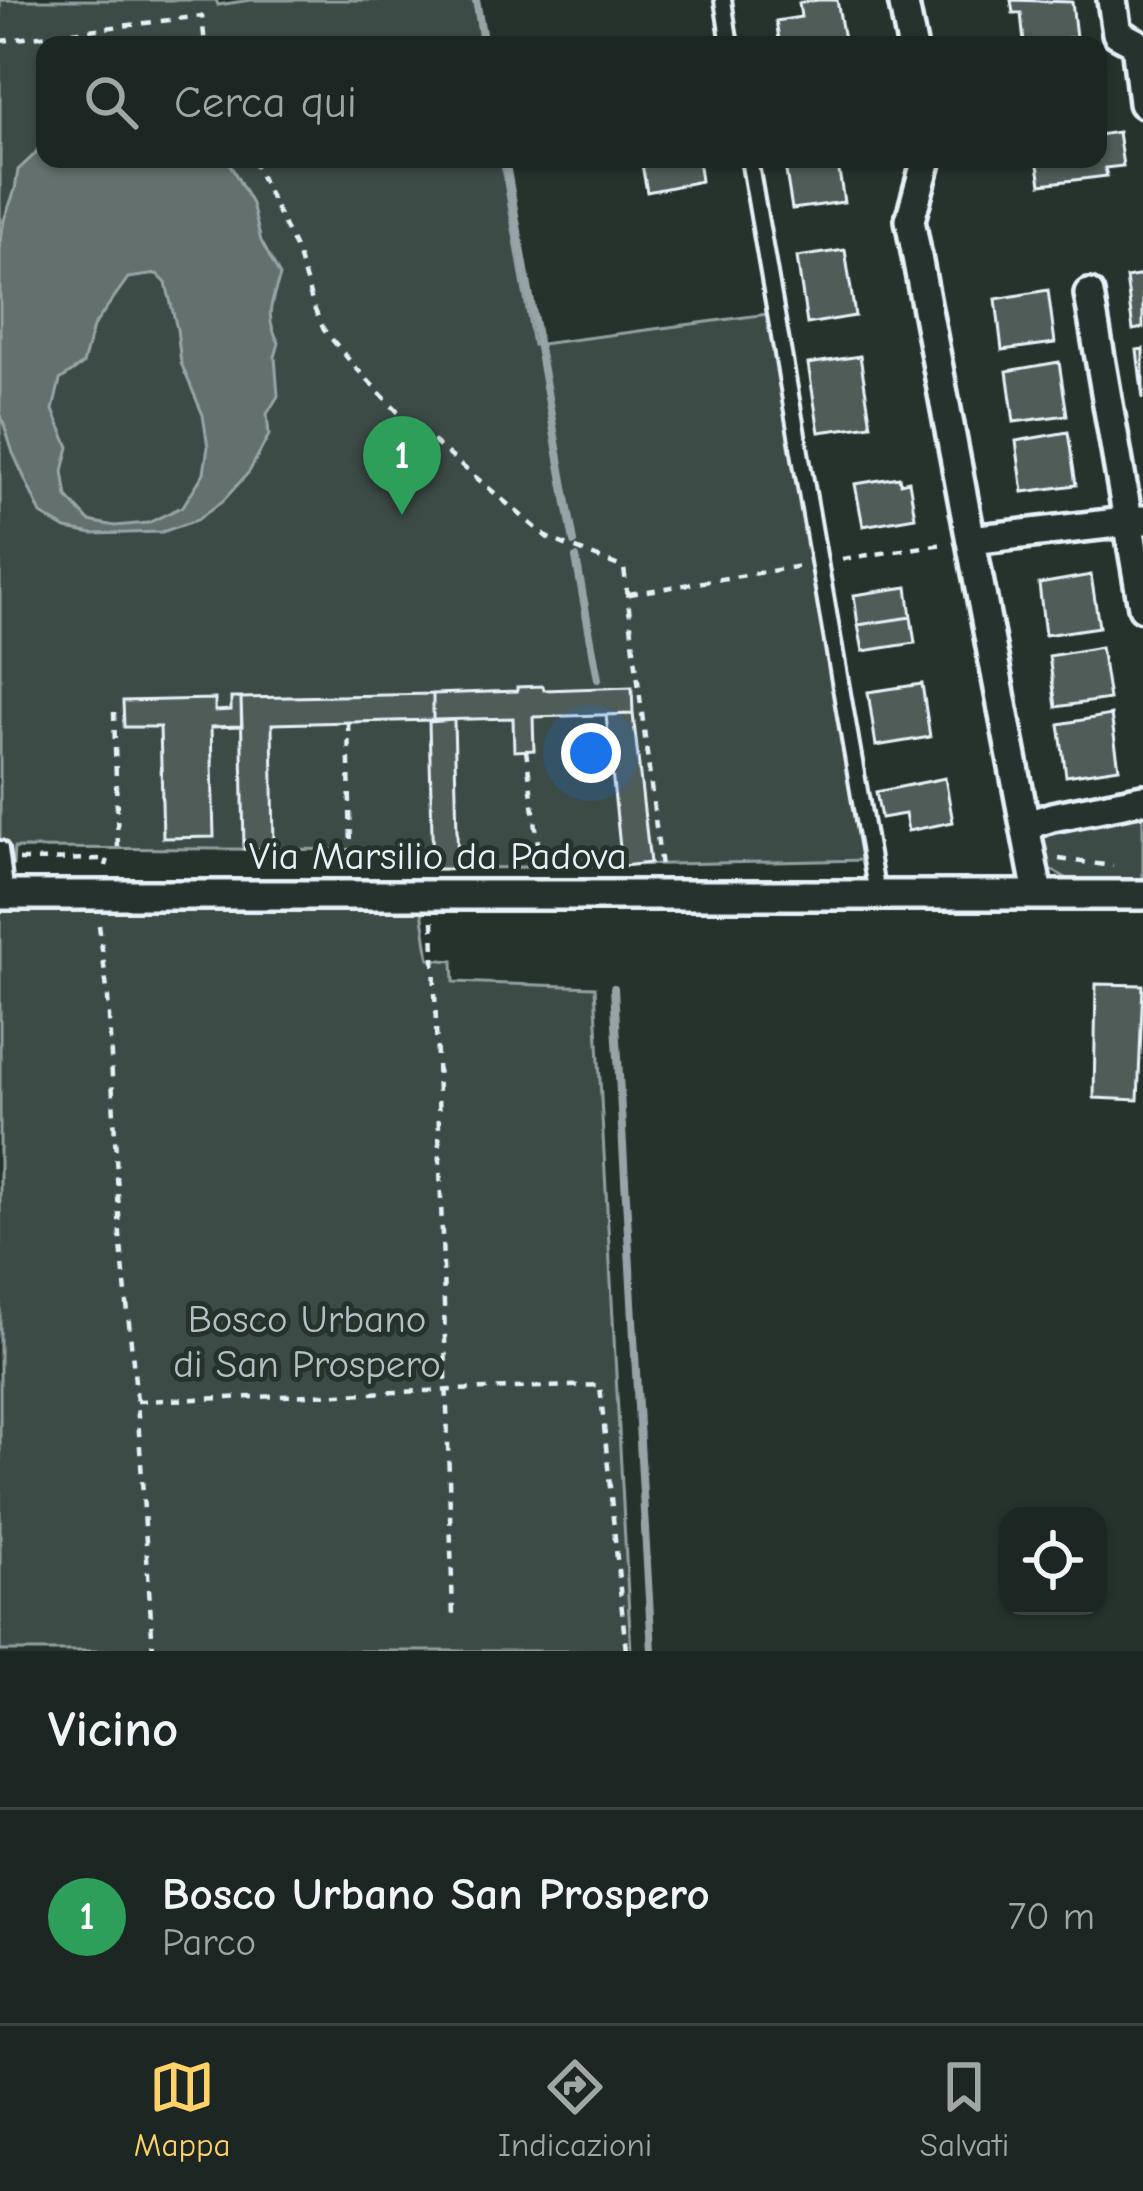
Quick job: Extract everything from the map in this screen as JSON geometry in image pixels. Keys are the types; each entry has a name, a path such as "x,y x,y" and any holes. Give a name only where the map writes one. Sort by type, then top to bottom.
{"street":[{"path":"903,0 910,36"},
{"path":"1112,0 1117,33 1136,43 1143,103"},
{"path":"924,168 910,220 1038,894"},
{"path":"1089,294 1136,520 1143,607"},
{"path":"971,540 1136,520"},
{"path":"1027,835 1052,817 1143,800"},
{"name":"Via Marsilio da Padova","path":"3,895 1143,895"}],"lane":[{"path":"722,0 728,36"},
{"path":"751,168 877,894"},
{"path":"0,849 3,895"}],"path":[{"path":"40,36 202,16 204,36"},
{"path":"0,41 36,37"},
{"path":"256,168 297,252 324,331 356,368 397,411 548,538 624,568 661,868"},
{"path":"629,594 971,540"},
{"path":"114,712 118,848"},
{"path":"348,722 351,849"},
{"path":"526,750 542,872"},
{"path":"1027,835 1056,859 1115,866"},
{"path":"1,861 108,859 99,896 99,931 108,998 120,1234 137,1401 153,1651"},
{"path":"432,895 453,1617"},
{"path":"137,1401 600,1385 626,1651"}],"green space":[{"path":"0,0 216,0 218,5 251,0 474,0 480,36 36,36 36,168 503,168 533,345 768,314 867,860 433,869 431,850 14,848 13,866 0,866"},
{"path":"1143,812 1143,879 1070,880 1048,868 1038,833"},
{"name":"Bosco Urbano di San Prospero","path":"422,910 429,959 453,961 454,982 595,987 631,1651 0,1651 0,911"}],"shaded area":[{"path":"36,152 36,168 232,168 252,204 261,241 280,276 270,317 279,343 275,357 278,396 267,414 269,435 249,472 223,501 197,520 162,532 92,534 66,529 41,514 0,412 0,246 18,170","holes":["157,274 166,283 181,363 203,415 208,447 204,473 183,506 148,523 115,526 89,521 67,497 63,471 69,447 53,410 60,380 83,364 93,327 128,278"]}],"building":[{"path":"837,0 843,36 778,36 776,21 801,17 799,3"},
{"path":"1011,0 1072,2 1076,36 1023,36 1021,13 1013,13"},
{"path":"1118,132 1123,166 1107,168 1107,134"},
{"path":"643,168 699,168 701,181 647,192"},
{"path":"785,168 838,168 844,202 792,209"},
{"path":"1038,168 1105,168 1107,176 1041,184"},
{"path":"845,250 855,316 807,324 797,257"},
{"path":"1143,275 1143,328 1133,330 1126,278"},
{"path":"1048,290 1055,343 1002,350 996,299"},
{"path":"1143,349 1143,399 1137,350"},
{"path":"860,356 871,425 819,432 808,364"},
{"path":"1059,362 1067,415 1014,422 1007,371"},
{"path":"1068,432 1076,485 1023,492 1016,441"},
{"path":"899,477 900,483 909,481 915,517 863,526 855,484"},
{"path":"1091,575 1099,627 1045,635 1039,584"},
{"path":"907,587 911,617 858,625 854,595"},
{"path":"911,617 915,643 863,651 858,625"},
{"path":"1101,647 1109,699 1056,707 1049,656"},
{"path":"922,684 930,737 876,746 868,692"},
{"path":"543,686 544,690 632,687 633,714 533,717 534,750 514,751 513,718 433,720 433,694"},
{"path":"433,694 433,720 272,724 274,849 244,849 241,698"},
{"path":"231,698 241,698 242,726 211,727 214,837 163,838 160,727 124,727 123,701 215,699 215,711 231,710"},
{"path":"633,714 650,863 622,866 606,715"},
{"path":"1111,715 1119,768 1066,776 1059,724"},
{"path":"454,720 458,869 433,869 429,722"},
{"path":"945,778 953,822 908,831 905,814 881,818 876,792"},
{"path":"1096,984 1143,985 1138,1100 1094,1098"}],"waterway":[{"path":"476,0 482,36"},
{"path":"507,168 574,542"},
{"path":"576,558 598,679"},
{"path":"614,988 652,1651"}],"place":[{"name":"Bosco Urbano San Prospero","path":"402,515"}]}
